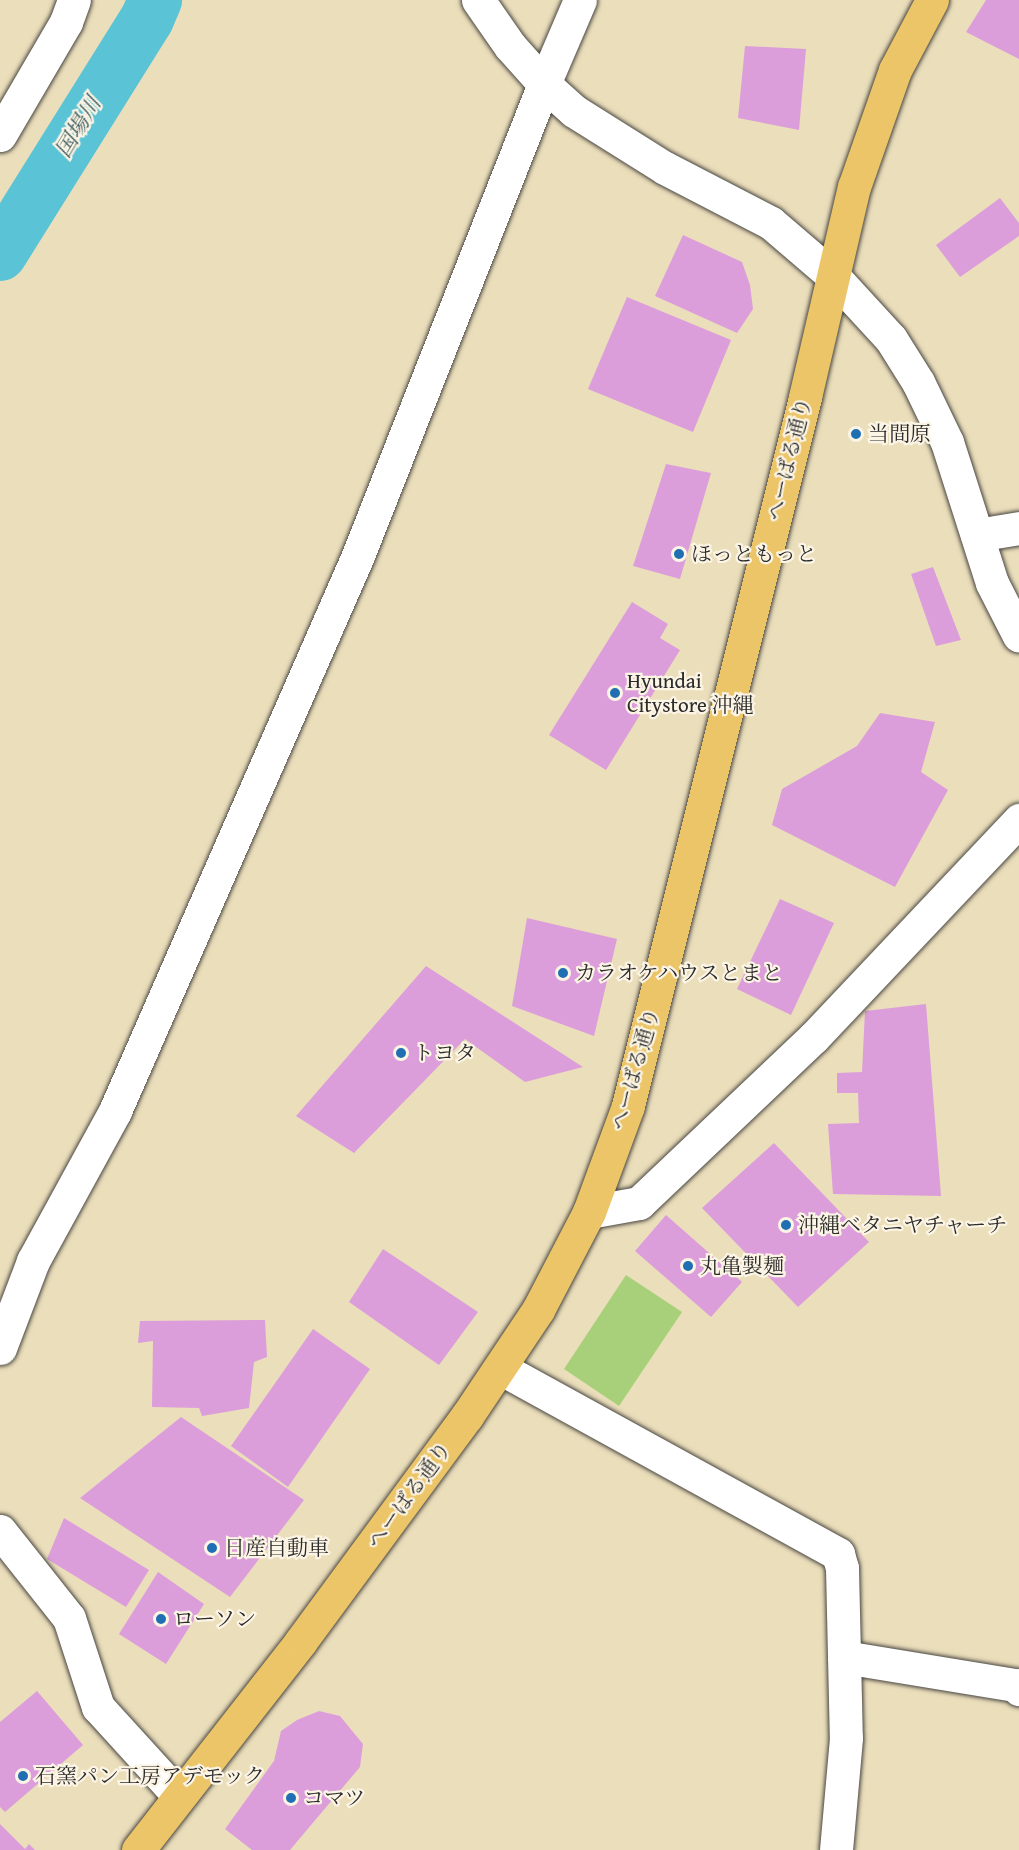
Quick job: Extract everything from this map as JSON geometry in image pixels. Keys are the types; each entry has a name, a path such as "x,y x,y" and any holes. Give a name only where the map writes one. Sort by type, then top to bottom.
{"highway":[{"name":"へーばる通り","path":"138,1850 301,1641 500,1368 538,1310 589,1212 628,1106 855,187 877,117 895,70 932,0"}],"street":[{"path":"0,135 66,22 74,0"},
{"path":"478,0 510,46 544,84 574,111 620,141 771,223 834,277 891,339 918,382 947,442 992,583 1019,636"},
{"path":"0,1348 33,1261 115,1111 357,558 544,84 580,0"},
{"path":"977,535 1019,528"},
{"path":"589,1212 639,1203 813,1037 1019,820"},
{"path":"500,1368 838,1554 842,1568 846,1738 837,1850"},
{"path":"0,1531 69,1618 98,1707 179,1796"},
{"path":"844,1657 1016,1684 1019,1689"}],"green space":[{"path":"626,1275 682,1312 619,1406 564,1369"}],"building":[{"path":"986,0 1019,0 1019,59 966,32"},
{"path":"745,46 806,49 799,130 738,118"},
{"path":"1000,198 1019,223 1019,236 960,277 936,245"},
{"path":"683,235 742,262 750,285 753,309 737,333 655,296"},
{"path":"627,297 731,340 693,432 588,389"},
{"path":"666,464 711,473 680,579 633,566"},
{"path":"933,567 961,640 936,646 911,574"},
{"name":"Hyundai Citystore 沖縄","path":"632,602 668,624 660,638 680,650 606,770 549,735"},
{"path":"880,713 935,722 921,772 948,790 895,887 772,825 782,789 857,746"},
{"path":"780,899 834,923 791,1015 737,989"},
{"name":"カラオケハウスとまと","path":"527,918 617,939 594,1036 512,1006"},
{"name":"トヨタ","path":"426,966 583,1067 525,1082 465,1039 354,1153 296,1116"},
{"path":"926,1004 941,1196 833,1194 828,1124 859,1123 858,1093 837,1093 837,1073 862,1072 865,1011"},
{"name":"沖縄ベタニヤチャーチ","path":"774,1143 869,1242 798,1307 702,1208"},
{"name":"丸亀製麺","path":"666,1215 742,1282 711,1317 635,1251"},
{"path":"383,1249 478,1312 439,1365 349,1302"},
{"path":"265,1320 267,1357 254,1362 249,1408 202,1416 199,1408 152,1407 153,1341 138,1343 140,1321"},
{"path":"313,1329 370,1369 288,1487 231,1446"},
{"name":"日産自動車","path":"181,1417 304,1500 230,1597 80,1498"},
{"path":"64,1518 149,1570 126,1607 47,1559"},
{"name":"ローソン","path":"158,1572 204,1604 166,1664 119,1634"},
{"name":"石窯パン工房アデモック","path":"37,1691 83,1745 5,1812 0,1807 0,1722"},
{"name":"コマツ","path":"319,1711 340,1716 363,1744 360,1767 290,1850 252,1850 225,1829 274,1761 281,1731 297,1720"},
{"path":"0,1824 25,1849 29,1844 35,1850 0,1850"}],"waterway":[{"name":"国場川","path":"0,254 147,19 155,0"}],"place":[{"name":"当間原","path":"856,434"},
{"name":"ほっともっと","path":"679,554"},
{"name":"Hyundai Citystore 沖縄","path":"615,693"},
{"name":"カラオケハウスとまと","path":"563,973"},
{"name":"トヨタ","path":"401,1053"},
{"name":"沖縄ベタニヤチャーチ","path":"786,1225"},
{"name":"丸亀製麺","path":"688,1266"},
{"name":"日産自動車","path":"212,1548"},
{"name":"ローソン","path":"161,1619"},
{"name":"石窯パン工房アデモック","path":"23,1776"},
{"name":"コマツ","path":"291,1798"}]}
